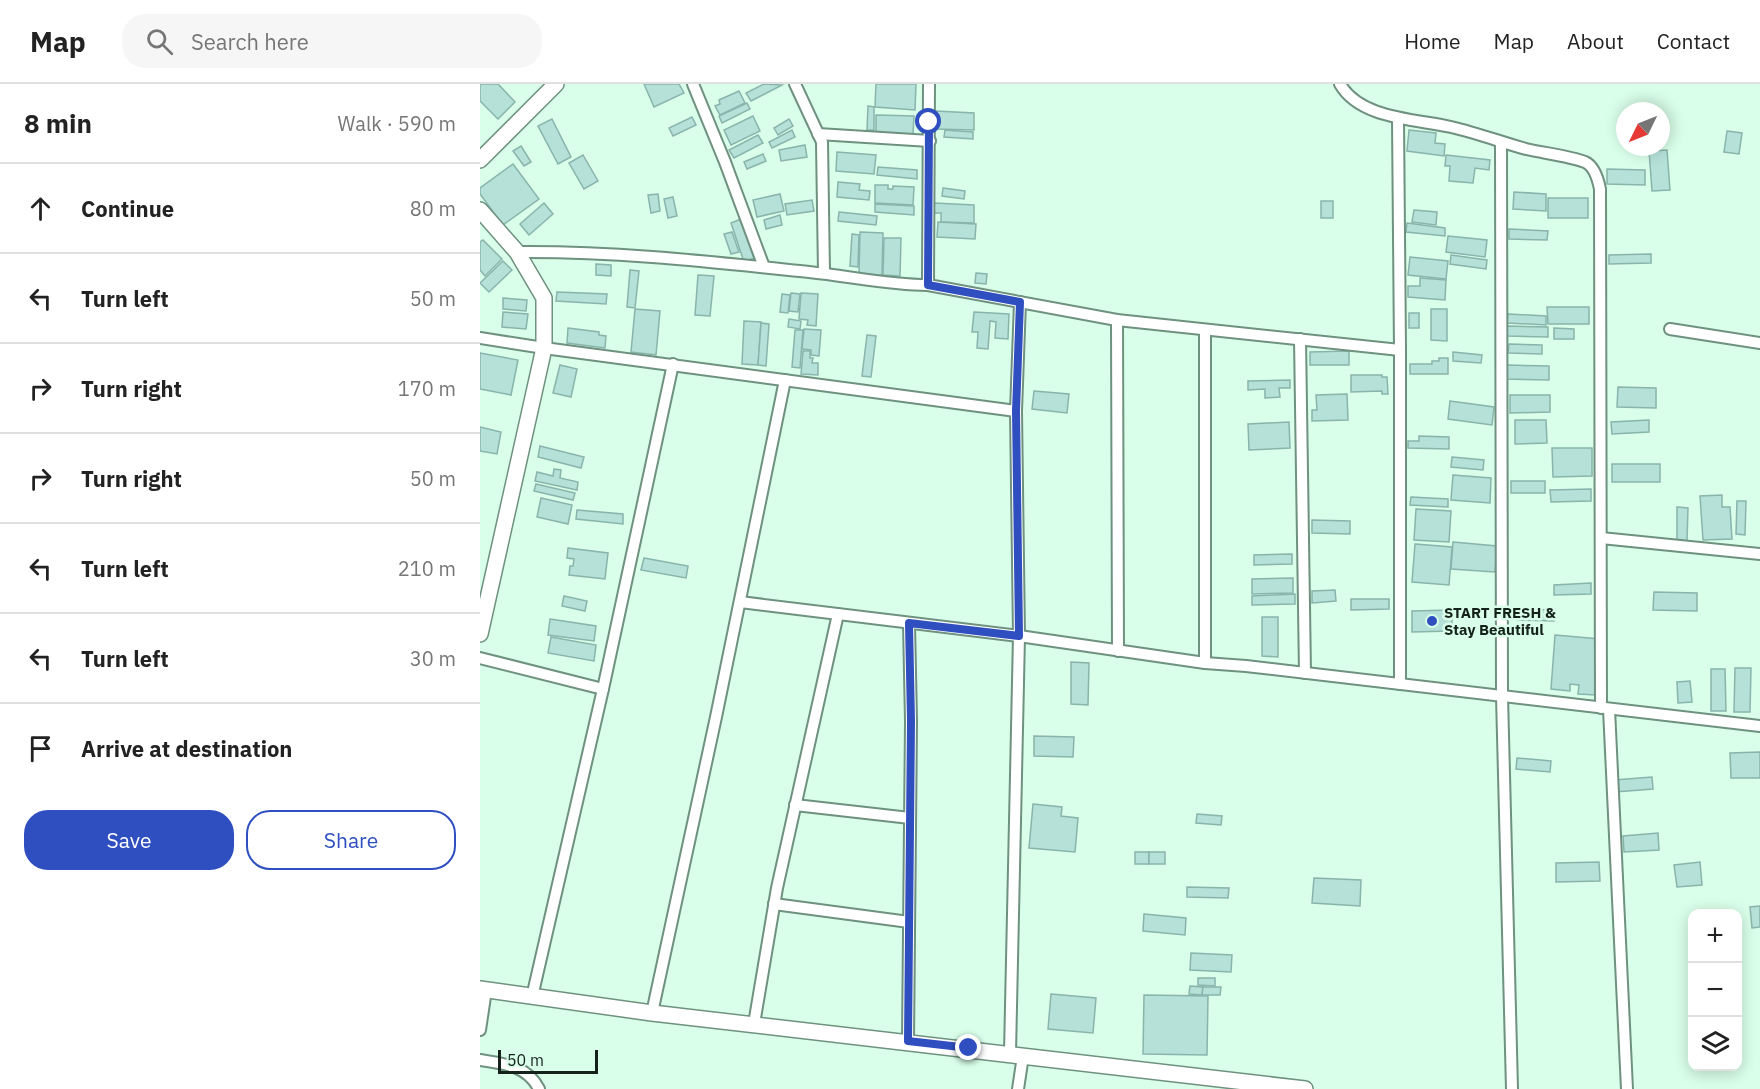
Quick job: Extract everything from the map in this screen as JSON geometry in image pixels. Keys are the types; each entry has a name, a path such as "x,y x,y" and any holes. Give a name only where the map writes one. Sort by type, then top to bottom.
{"street":[{"path":"480,160 556,84"},
{"path":"693,84 764,267"},
{"path":"795,84 822,142 824,273"},
{"path":"928,285 929,84"},
{"path":"1340,84 1347,95 1360,105 1398,119 1452,128 1586,163 1597,176 1600,189 1601,538 1605,708 1627,1089"},
{"path":"1398,119 1400,684"},
{"path":"818,134 930,141"},
{"path":"1501,142 1502,696 1512,1089"},
{"path":"480,210 517,252 544,298 544,348 480,634"},
{"path":"517,252 575,252 824,273 904,285 928,285 1117,320 1400,350"},
{"path":"1018,1089 1019,636 1016,411 1020,302"},
{"path":"1117,320 1118,651"},
{"path":"1670,329 1760,343"},
{"path":"1205,330 1205,663"},
{"path":"480,338 1016,411"},
{"path":"1300,339 1305,673"},
{"path":"532,997 603,689 673,364"},
{"path":"652,1012 785,380"},
{"path":"1601,538 1760,554"},
{"path":"740,602 1019,636 1205,663 1760,726"},
{"path":"754,1024 774,904 838,614"},
{"path":"908,1041 909,623"},
{"path":"480,658 603,689"},
{"path":"795,805 910,818"},
{"path":"774,904 909,922"},
{"path":"480,1030 483,990 1017,1054 1208,1084 1305,1089"},
{"path":"480,1060 515,1066 533,1078 539,1089"}],"building":[{"path":"480,84 498,84 515,102 498,119 480,101"},
{"path":"644,84 679,84 684,93 654,107"},
{"path":"764,84 782,85 751,101 746,93"},
{"path":"876,84 916,84 915,110 875,107"},
{"path":"739,91 745,103 720,115 715,106 720,104 719,100"},
{"path":"747,103 750,109 722,123 719,116"},
{"path":"868,106 874,107 874,130 867,130"},
{"path":"936,111 974,113 974,130 936,129"},
{"path":"876,115 914,116 913,134 876,133"},
{"path":"753,116 760,131 731,145 724,130"},
{"path":"692,117 696,125 673,136 669,128"},
{"path":"552,119 571,157 558,164 538,126"},
{"path":"789,119 793,126 778,135 774,128"},
{"path":"792,130 795,137 772,148 769,142"},
{"path":"945,130 973,132 973,139 944,137"},
{"path":"1409,130 1436,133 1435,143 1445,144 1444,156 1407,151"},
{"path":"1727,131 1742,133 1739,154 1724,152"},
{"path":"758,135 763,143 734,158 729,150"},
{"path":"805,145 807,157 781,161 779,150"},
{"path":"521,146 531,162 524,166 513,151"},
{"path":"837,152 876,155 874,174 836,171"},
{"path":"763,154 766,161 747,169 744,162"},
{"path":"583,155 598,181 584,189 569,163"},
{"path":"1446,155 1490,160 1489,170 1475,168 1473,183 1449,181 1450,166 1445,166"},
{"path":"1649,156 1667,156 1670,190 1652,191"},
{"path":"513,164 539,199 503,225 480,194 480,188"},
{"path":"878,167 917,170 917,179 877,175"},
{"path":"1607,169 1645,170 1645,185 1607,184"},
{"path":"838,182 860,184 859,190 870,191 869,200 837,197"},
{"path":"875,185 888,185 888,189 893,189 893,186 914,187 913,205 875,203"},
{"path":"943,188 965,191 964,199 942,196"},
{"path":"1514,192 1546,194 1546,211 1513,209"},
{"path":"658,194 660,211 651,213 648,195"},
{"path":"780,194 784,211 757,217 753,200"},
{"path":"673,197 677,216 668,218 664,199"},
{"path":"1548,198 1588,198 1588,218 1548,218"},
{"path":"812,200 814,211 787,215 785,204"},
{"path":"1321,201 1333,201 1333,218 1321,218"},
{"path":"544,203 553,214 529,235 520,224"},
{"path":"934,203 974,205 974,223 941,222 941,213 934,213"},
{"path":"875,204 914,206 914,215 875,212"},
{"path":"1414,210 1437,212 1436,225 1412,222"},
{"path":"839,212 877,216 876,225 838,221"},
{"path":"780,215 782,225 766,229 764,220"},
{"path":"741,219 754,258 744,262 731,223"},
{"path":"938,222 976,224 975,239 937,237"},
{"path":"1407,223 1445,228 1445,236 1406,232"},
{"path":"1509,229 1548,231 1547,240 1509,239"},
{"path":"732,232 739,252 731,254 724,234"},
{"path":"860,232 883,233 882,275 859,274"},
{"path":"852,234 859,235 858,267 850,266"},
{"path":"1448,236 1487,240 1485,257 1446,252"},
{"path":"884,238 901,238 900,276 883,275"},
{"path":"483,240 502,259 485,276 480,270 480,242"},
{"path":"1651,254 1651,263 1609,264 1609,255"},
{"path":"1451,255 1487,260 1486,269 1450,264"},
{"path":"1410,257 1448,261 1446,279 1408,275"},
{"path":"503,261 512,270 489,292 480,283"},
{"path":"596,264 611,265 611,276 596,275"},
{"path":"630,270 639,271 635,308 627,307"},
{"path":"976,273 987,274 986,284 975,283"},
{"path":"698,275 714,276 710,316 695,315"},
{"path":"1420,278 1446,280 1445,300 1408,297 1408,286 1420,286"},
{"path":"557,292 607,294 606,304 556,301"},
{"path":"791,293 800,294 798,312 789,311"},
{"path":"801,293 818,294 816,326 807,325 808,320 799,319"},
{"path":"782,294 790,295 788,313 780,312"},
{"path":"503,298 527,300 526,311 503,309"},
{"path":"1547,307 1589,307 1589,324 1548,324"},
{"path":"635,309 660,311 656,355 631,352"},
{"path":"1431,309 1447,309 1447,341 1431,340"},
{"path":"503,312 528,314 526,329 502,327"},
{"path":"974,312 1009,314 1008,339 995,338 996,322 990,321 988,349 977,348 978,332 972,332"},
{"path":"1409,313 1419,313 1419,328 1409,328"},
{"path":"1508,314 1546,316 1546,325 1507,323"},
{"path":"789,319 801,321 800,329 788,327"},
{"path":"744,321 761,322 758,365 742,364"},
{"path":"761,323 769,324 766,366 758,365"},
{"path":"1507,326 1548,327 1548,337 1507,336"},
{"path":"568,328 599,332 599,335 606,336 605,348 567,343"},
{"path":"1554,328 1574,329 1574,339 1554,339"},
{"path":"804,329 821,330 819,356 811,355 811,350 802,349"},
{"path":"795,330 803,330 800,368 792,367"},
{"path":"867,335 876,336 871,377 862,376"},
{"path":"1509,344 1542,345 1542,354 1508,353"},
{"path":"803,351 810,351 810,358 813,358 812,363 818,363 818,375 801,374"},
{"path":"1349,351 1349,365 1310,365 1310,352"},
{"path":"1453,352 1482,355 1481,363 1453,361"},
{"path":"480,353 518,360 511,395 480,389"},
{"path":"1439,358 1448,358 1448,374 1410,374 1410,364 1432,364 1432,361 1439,361"},
{"path":"560,365 577,369 571,397 553,393"},
{"path":"1506,365 1549,366 1549,380 1506,379"},
{"path":"1351,375 1387,377 1388,394 1382,394 1382,391 1351,392"},
{"path":"1290,380 1290,388 1279,388 1280,397 1265,398 1265,389 1248,390 1248,381"},
{"path":"1618,387 1656,388 1656,408 1617,407"},
{"path":"1034,391 1069,394 1067,413 1032,409"},
{"path":"1347,394 1348,420 1312,421 1312,410 1317,410 1316,395"},
{"path":"1510,395 1550,395 1550,412 1510,413"},
{"path":"1450,401 1494,407 1492,425 1448,419"},
{"path":"1515,420 1546,420 1547,443 1515,444"},
{"path":"1649,420 1649,432 1612,434 1611,422"},
{"path":"1289,422 1290,448 1249,450 1248,424"},
{"path":"480,427 501,432 497,454 480,451"},
{"path":"1419,436 1449,437 1449,449 1408,448 1408,441 1419,441"},
{"path":"540,446 584,457 581,468 538,457"},
{"path":"1552,448 1592,448 1592,476 1553,477"},
{"path":"1452,457 1484,460 1483,470 1451,467"},
{"path":"1612,464 1660,464 1660,482 1612,482"},
{"path":"554,469 561,470 560,478 578,482 577,490 535,481 537,472 553,476"},
{"path":"1453,475 1491,478 1490,503 1451,500"},
{"path":"1511,481 1545,481 1545,493 1511,493"},
{"path":"536,484 575,493 573,500 534,491"},
{"path":"1591,489 1591,501 1551,502 1550,490"},
{"path":"1722,495 1722,507 1730,507 1732,539 1703,540 1700,496"},
{"path":"1411,497 1448,499 1448,507 1410,505"},
{"path":"541,498 572,505 568,524 537,517"},
{"path":"1737,501 1746,501 1745,535 1736,534"},
{"path":"1677,507 1688,508 1687,541 1677,541"},
{"path":"1416,509 1451,511 1449,542 1414,540"},
{"path":"577,510 623,514 623,524 576,519"},
{"path":"1312,520 1350,521 1350,534 1312,533"},
{"path":"1453,542 1497,546 1495,572 1451,569"},
{"path":"1415,544 1452,547 1449,585 1412,582"},
{"path":"568,548 608,553 605,579 569,575 574,559 567,558"},
{"path":"1292,554 1292,564 1254,565 1254,555"},
{"path":"644,558 688,566 686,578 641,570"},
{"path":"1293,578 1293,593 1252,594 1252,579"},
{"path":"1591,583 1591,594 1554,595 1554,585"},
{"path":"1335,590 1336,601 1312,603 1312,591"},
{"path":"1654,592 1697,593 1697,611 1653,610"},
{"path":"1295,594 1295,604 1252,605 1252,596"},
{"path":"564,596 587,601 585,611 562,606"},
{"path":"1351,599 1389,599 1389,609 1351,610"},
{"path":"1517,609 1554,610 1554,621 1517,620"},
{"name":"START FRESH & Stay Beautiful","path":"1452,610 1452,631 1412,632 1412,611"},
{"path":"1262,617 1278,617 1278,657 1262,656"},
{"path":"550,619 596,626 594,641 548,635"},
{"path":"1555,635 1600,639 1596,695 1578,694 1579,685 1570,684 1570,691 1551,689"},
{"path":"551,637 596,645 594,661 548,653"},
{"path":"1071,662 1089,663 1088,705 1071,704"},
{"path":"1735,668 1751,668 1750,712 1734,712"},
{"path":"1711,669 1725,669 1726,711 1711,711"},
{"path":"1690,681 1692,702 1678,703 1677,682"},
{"path":"1034,736 1074,737 1073,757 1034,756"},
{"path":"1760,752 1760,778 1731,778 1730,753"},
{"path":"1517,758 1551,761 1550,772 1516,769"},
{"path":"1652,777 1653,789 1615,792 1614,780"},
{"path":"1033,804 1062,807 1061,816 1078,818 1075,852 1029,848"},
{"path":"1197,814 1222,816 1221,825 1196,823"},
{"path":"1658,833 1659,850 1624,852 1623,836"},
{"path":"1135,852 1149,852 1149,864 1135,864"},
{"path":"1149,852 1165,852 1165,864 1149,864"},
{"path":"1599,862 1600,881 1556,882 1556,863"},
{"path":"1700,862 1702,885 1677,887 1674,865"},
{"path":"1314,878 1361,880 1360,906 1312,903"},
{"path":"1187,887 1229,888 1228,898 1187,897"},
{"path":"1760,906 1760,927 1752,928 1750,907"},
{"path":"1144,914 1186,918 1185,935 1143,931"},
{"path":"1191,953 1232,955 1231,972 1190,970"},
{"path":"1198,978 1215,978 1215,986 1198,985"},
{"path":"1190,986 1203,987 1202,995 1189,994"},
{"path":"1203,987 1221,987 1220,995 1202,995"},
{"path":"1051,994 1096,998 1093,1033 1048,1029"},
{"path":"1144,995 1208,996 1207,1055 1143,1054"}],"place":[{"name":"START FRESH & Stay Beautiful","path":"1432,621"}],"route":[{"path":"929,122 928,285 1020,302 1016,411 1019,636 909,623 911,721 908,1041 969,1048"}]}
